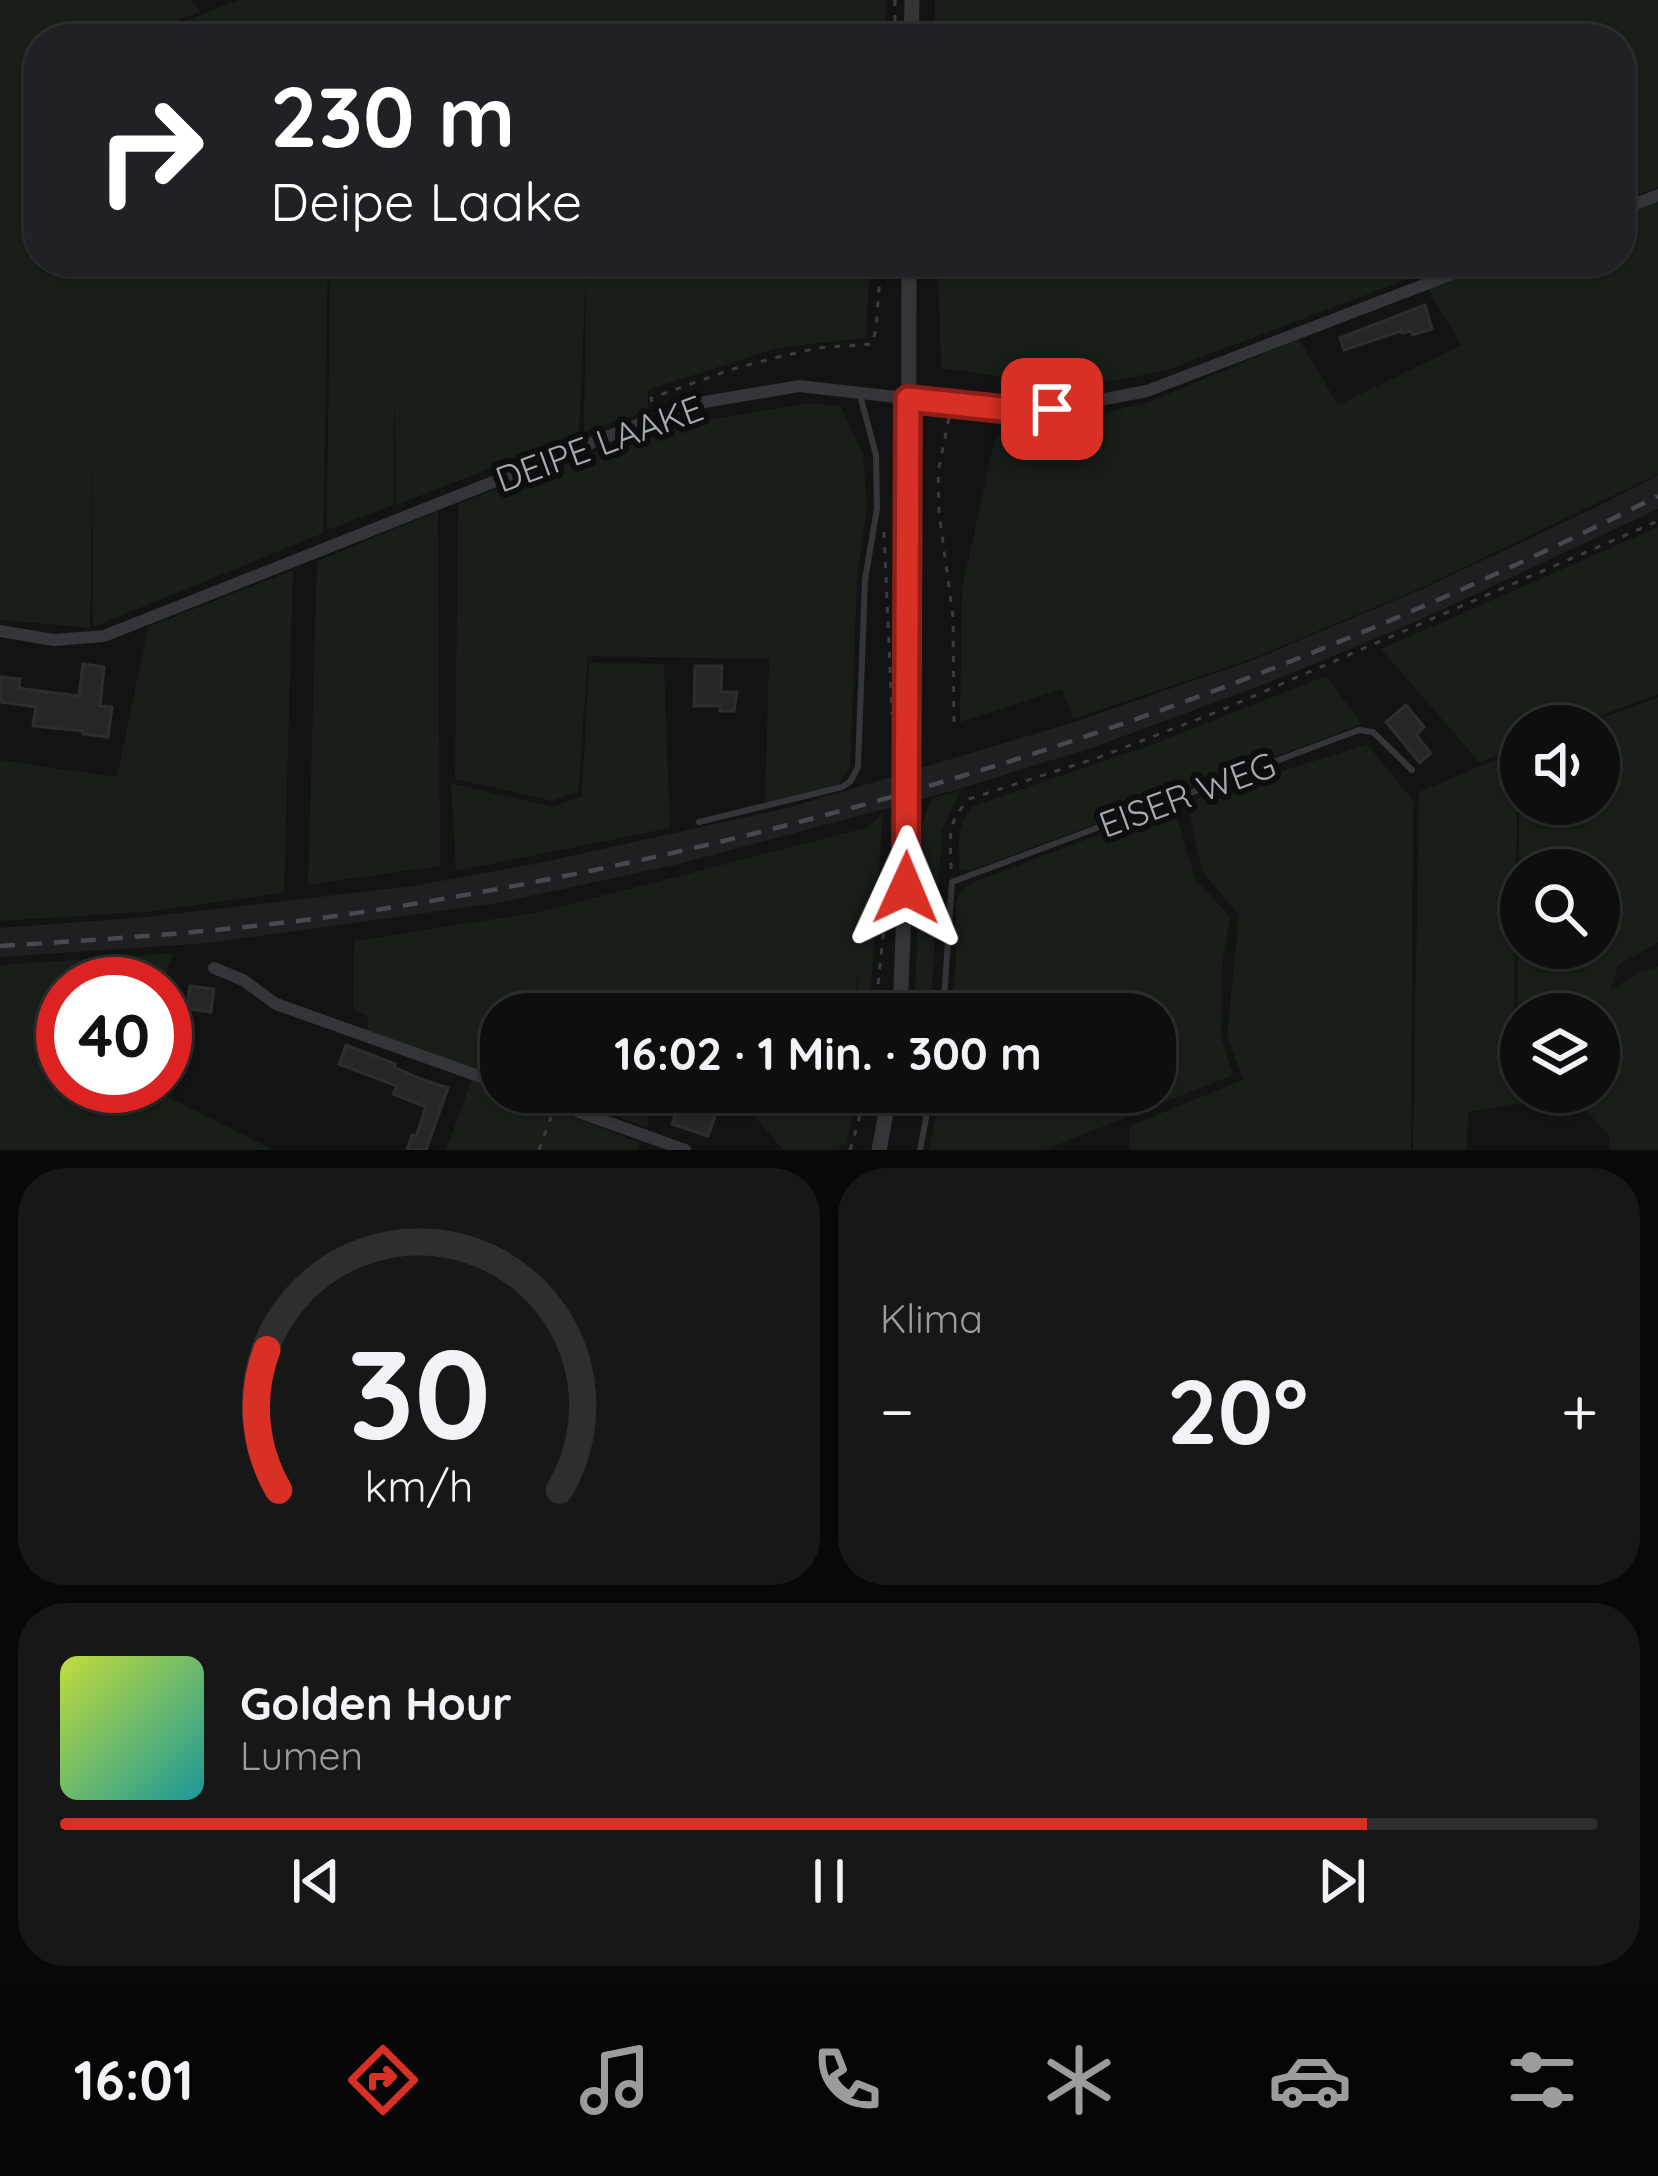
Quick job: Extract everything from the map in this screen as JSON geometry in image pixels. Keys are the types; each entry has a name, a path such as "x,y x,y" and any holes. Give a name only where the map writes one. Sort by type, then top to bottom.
{"street":[{"path":"901,993 908,748 909,276"},
{"name":"DEIPE LAAKE","path":"0,631 54,640 104,636 699,403 799,386 1002,409 1052,409 1147,391 1447,276"},
{"path":"214,968 243,980 276,1004 480,1077"},
{"path":"581,1113 685,1150"},
{"path":"879,1150 886,1113"}],"lane":[{"path":"699,822 842,787 855,775 860,759 865,580 877,508 876,455 860,394"},
{"name":"EISER WEG","path":"952,882 1359,730 1373,732 1412,770"},
{"path":"944,993 952,882"},
{"path":"920,1150 927,1113"}],"path":[{"path":"657,417 651,398 733,368 818,348 872,344 880,276"},
{"path":"952,404 938,472 953,617 954,724"},
{"path":"877,508 884,515 892,718"},
{"path":"952,882 949,830 969,799 1220,711 1658,521"},
{"path":"877,993 891,864"},
{"path":"539,1150 553,1113"},
{"path":"850,1150 859,1113"}],"shaded area":[{"path":"0,0 191,0 200,11 169,24 24,24 24,276 328,276 323,533 93,627 93,454 90,628 0,620"},
{"path":"238,0 886,0 885,24 178,24"},
{"path":"935,0 1658,0 1658,187 1635,196 1635,24 935,24"},
{"path":"1658,200 1658,474 1421,588 1254,658 1073,719 1062,689 960,722 962,589 995,437 1147,403 1299,339 1338,405 1461,345 1428,289 1461,276 1635,276 1635,208"},
{"path":"330,276 586,276 579,434 396,505 394,367 394,505 327,530"},
{"path":"586,276 869,276 866,338 776,348 648,390 648,411 584,433"},
{"path":"938,276 1416,276 1167,370 1114,381 1056,385 941,368"},
{"path":"804,404 840,405 863,453 867,507 857,578 850,769 836,787 765,804 769,659 588,656 578,791 552,801 455,779 458,504 662,427"},
{"path":"1658,475 1658,509 1413,623 1094,747 959,789 679,864 497,903 209,943 0,957 0,928 147,917 413,886 791,807 1074,722 1253,660 1422,589"},
{"path":"438,511 440,866 308,885 317,561"},
{"path":"1658,527 1658,694 1620,708 1500,705 1500,754 1479,762 1381,649"},
{"path":"293,570 284,893 145,912 0,921 0,760 117,777 148,627"},
{"path":"589,663 664,664 670,828 456,871 451,783 553,807 582,796"},
{"path":"1326,676 1362,724 969,871 959,869 961,829 973,806 1148,746"},
{"path":"1658,697 1658,943 1620,964 1620,849 1519,849 1519,825 1620,825 1620,712"},
{"path":"1367,744 1416,804 1411,1150 1129,1150 1129,1126 1161,1113 1176,1113 1176,1107 1243,1080 1227,1035 1239,915 1202,871 1187,802"},
{"path":"1500,758 1500,825 1517,825 1517,849 1500,849 1500,969 1515,969 1514,993 1500,993 1500,1106 1468,1112 1467,1150 1413,1150 1419,792"},
{"path":"960,791 942,830 931,993 915,993 922,825 932,798"},
{"path":"1173,806 1195,878 1230,917 1222,966 1221,1036 1233,1075 1176,1098 1176,993 953,993 956,902 967,885"},
{"path":"883,813 870,993 858,993 859,956 856,993 480,993 480,1070 368,1032 368,1016 353,1010 354,941 539,912 869,827"},
{"path":"173,953 172,957 115,957"},
{"path":"36,963 36,1113 192,1113 192,1109 274,1150 0,1150 0,965"},
{"path":"1658,967 1658,1150 1609,1150 1609,1135 1588,1113 1620,1113 1620,993 1517,993 1518,969 1617,969 1611,990 1639,972"},
{"path":"472,1079 480,1082 480,1113 562,1113 641,1143 638,1150 446,1150"},
{"path":"606,1113 650,1113 647,1127"},
{"path":"752,1113 853,1113 846,1146 840,1145 839,1150 783,1150"},
{"path":"937,1113 1137,1113 1044,1150 929,1150"}],"building":[{"path":"1425,305 1432,329 1413,335 1401,331 1344,350 1340,338"},
{"path":"83,664 104,667 100,706 112,707 108,737 33,726 36,707 0,702 0,677 20,679 19,688 79,696"},
{"path":"695,666 722,666 721,692 737,692 734,711 694,706"},
{"path":"1406,705 1424,727 1416,735 1431,753 1420,763 1386,722"},
{"path":"192,986 214,989 211,1012 192,1010"},
{"path":"346,1045 448,1088 426,1150 407,1150 426,1107 393,1094 397,1086 339,1064"},
{"path":"676,1113 716,1113 708,1136 672,1124"}],"railway":[{"path":"0,946 343,915 516,886 853,808 1018,759 1341,641 1658,496"}],"route":[{"path":"906,888 908,399 1052,409"}]}
